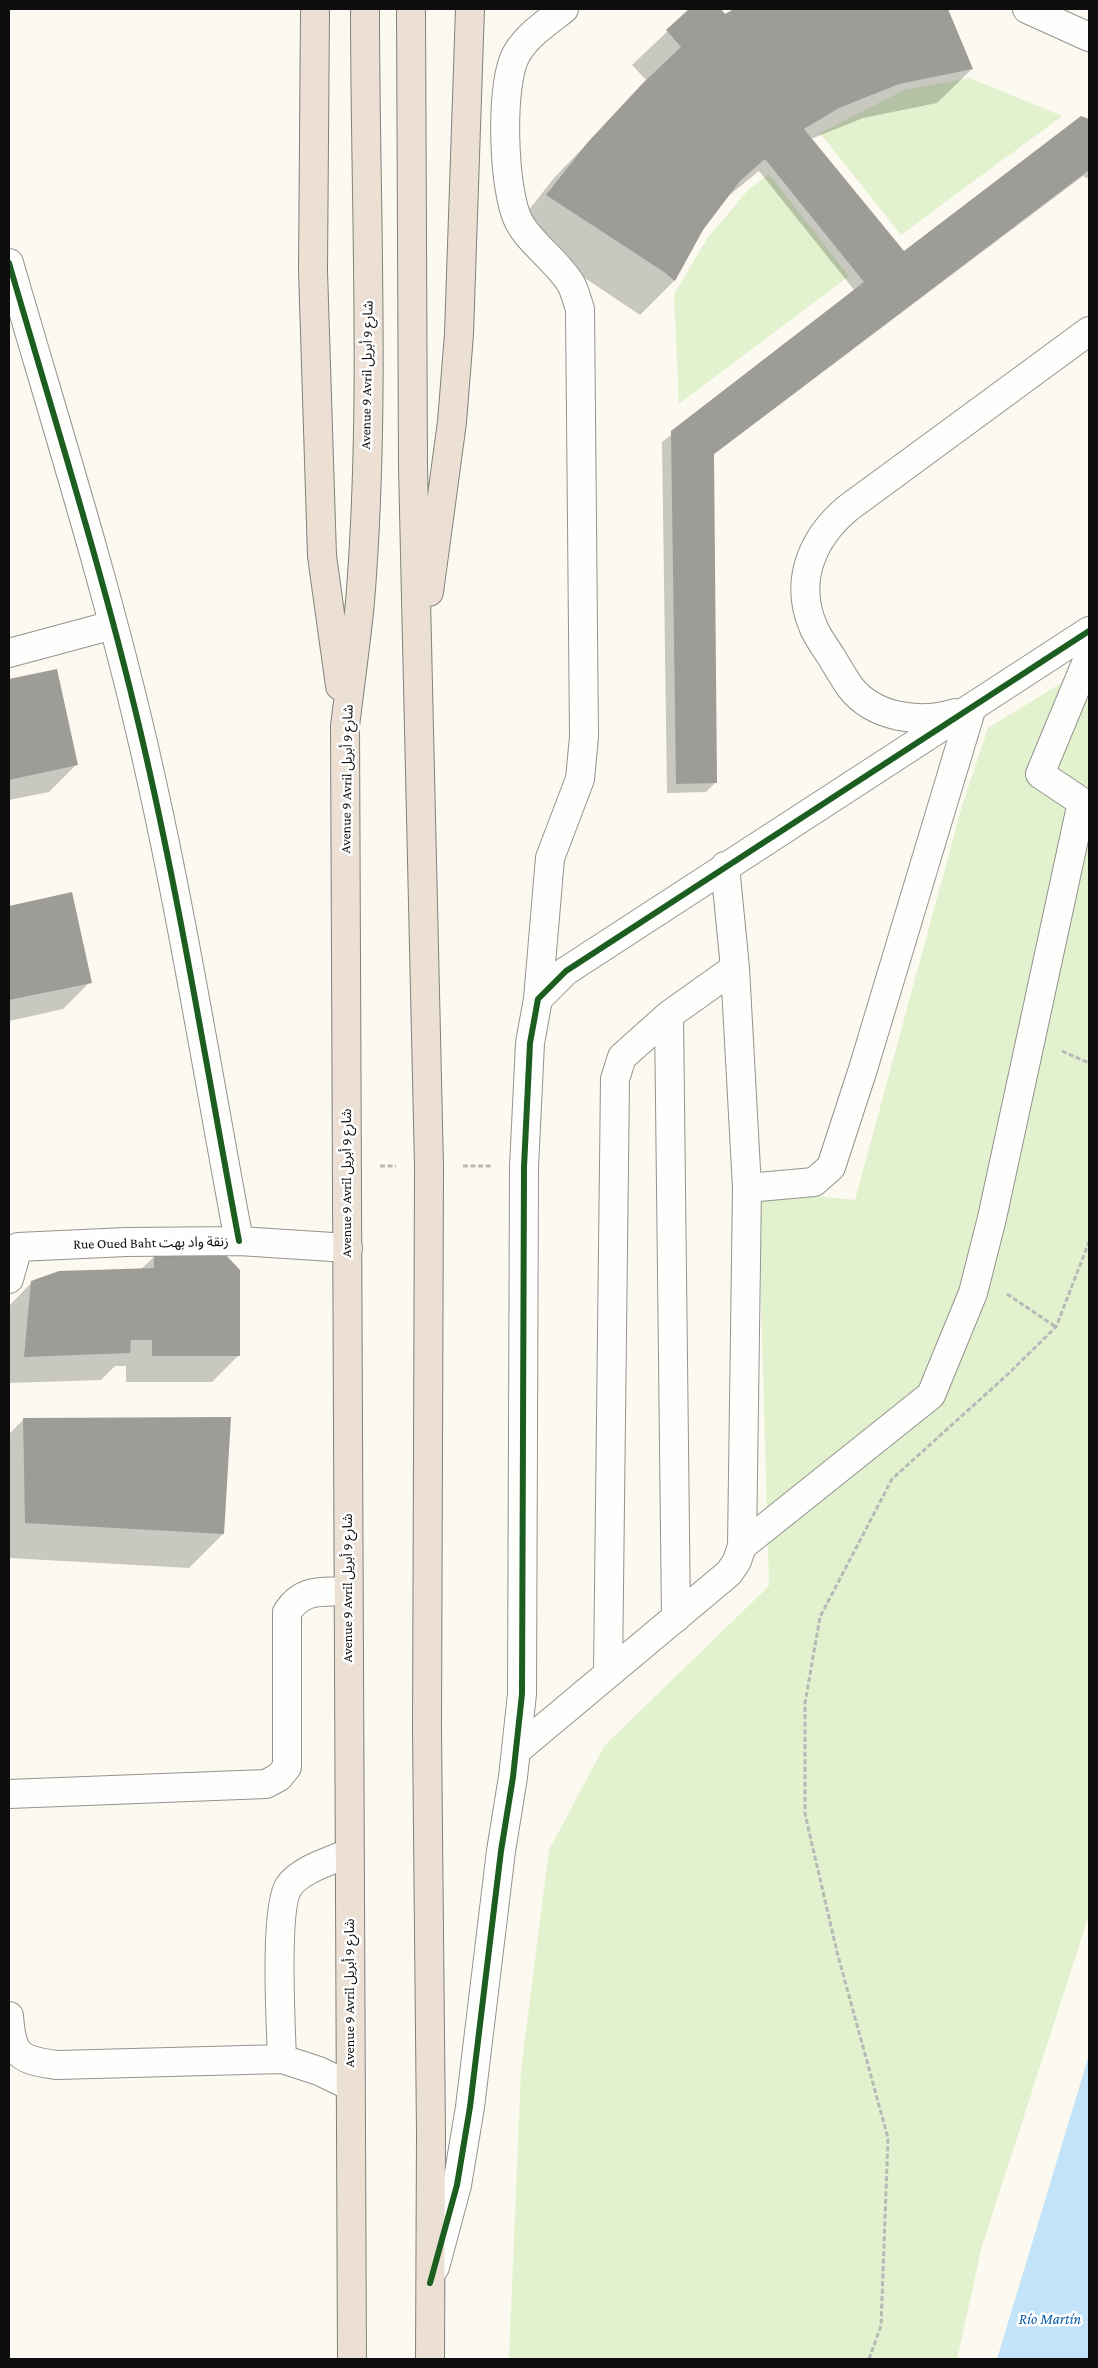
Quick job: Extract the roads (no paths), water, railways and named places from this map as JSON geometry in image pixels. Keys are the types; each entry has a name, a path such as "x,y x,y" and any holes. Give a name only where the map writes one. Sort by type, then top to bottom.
{"highway":[{"path":"315,9 313,270 322,556 345,726"},
{"name":"Avenue 9 Avril شارع 9 أبريل","path":"352,2359 345,726 360,603 365,505 368,353 365,9"},
{"path":"411,9 413,457 429,1166 427,1729 430,2359"},
{"path":"418,678 452,422 460,334 470,9"}],"street":[{"path":"430,2283 456,2186 470,2107 522,1694 524,1167 530,1043 538,1000 550,858 580,780 584,737 580,309 571,284 520,223 510,199 505,113 508,79 516,55 528,38 564,9"},
{"path":"1027,9 1089,37"},
{"path":"9,263 113,625 140,729 166,845 239,1241"},
{"path":"972,707 944,716 910,718 894,715 864,700 851,688 813,628 808,612 806,595 806,578 809,562 824,531 848,508 1089,331"},
{"path":"9,653 113,625"},
{"path":"538,1000 566,971 1089,630"},
{"path":"742,1546 930,1394 973,1294 992,1218 1082,802 1040,774 1089,656"},
{"path":"747,1188 814,1182 831,1167 866,1061 972,707"},
{"path":"516,1751 608,1672 729,1573 738,1561 742,1546 747,1188 735,968 725,866"},
{"path":"608,1672 615,1079 622,1058 669,1015 735,968"},
{"path":"669,1015 676,1618"},
{"name":"Rue Oued Baht زنقة واد بهت","path":"9,1280 13,1236 126,1242 239,1241 348,1248"},
{"path":"9,1794 266,1784 279,1777 287,1766 287,1612 294,1601 305,1594 348,1591"},
{"path":"282,2059 280,1930 284,1902 289,1887 302,1875 349,1853"},
{"path":"9,2016 11,2040 18,2053 36,2062 57,2065 282,2059 319,2070 350,2086"}],"water":[{"name":"Río Martín","path":"1089,2055 1089,2359 997,2359"}]}
